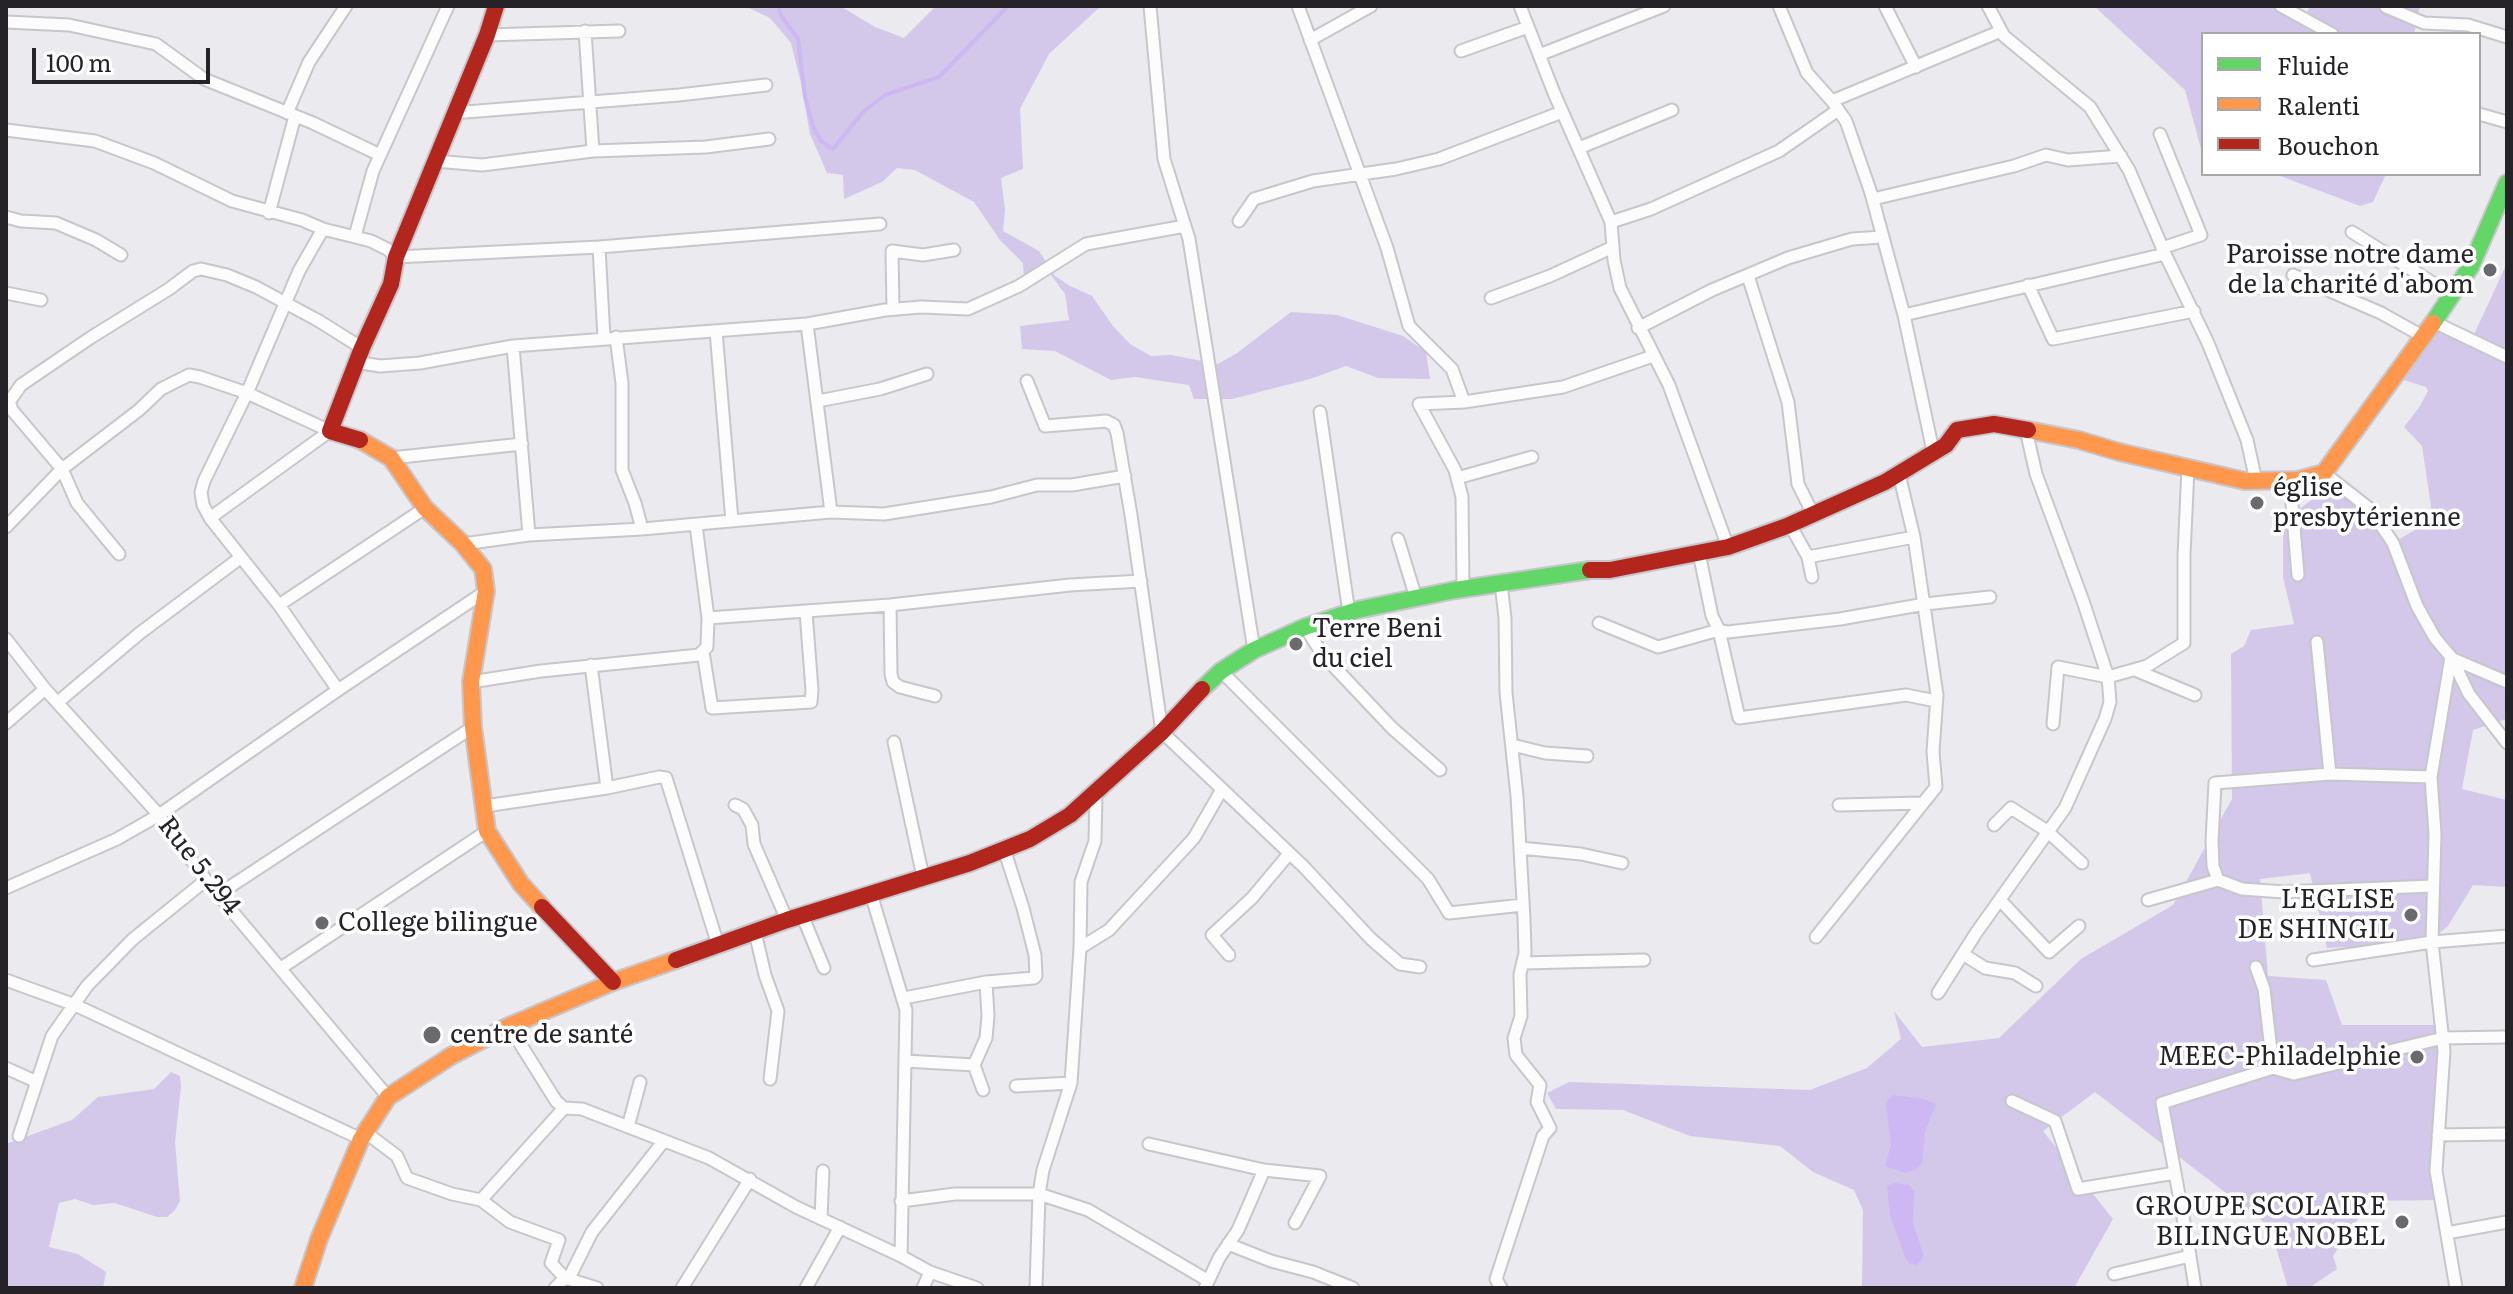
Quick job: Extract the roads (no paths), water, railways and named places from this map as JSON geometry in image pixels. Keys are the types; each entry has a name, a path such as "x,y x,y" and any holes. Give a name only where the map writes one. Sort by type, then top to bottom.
{"street":[{"path":"269,213 291,115 309,62 346,6"},
{"path":"355,236 365,191 448,6"},
{"path":"210,518 330,431 391,284 396,257 496,6"},
{"path":"1150,6 1164,159 1189,239 1254,650"},
{"path":"1298,6 1387,248 1409,326 1452,369 1464,402"},
{"path":"1310,40 1371,6"},
{"path":"1520,6 1562,112 1611,222 1620,288 1669,385 1728,547"},
{"path":"1539,55 1664,6"},
{"path":"1779,6 1807,73 1846,121 1873,199 1904,315 1933,451"},
{"path":"1885,6 1916,67"},
{"path":"1988,6 2001,31 2090,107 2121,156 2163,251 2194,311 2247,440 2256,481"},
{"path":"2281,6 2328,32"},
{"path":"2386,7 2424,23 2468,25 2507,37"},
{"path":"6,22 69,25 156,44 204,79 380,155"},
{"path":"1461,51 1528,27"},
{"path":"585,31 593,151"},
{"path":"487,35 619,31"},
{"path":"1611,222 1651,209 1779,151 1835,106 2001,31"},
{"path":"453,113 766,85"},
{"path":"1579,148 1672,110"},
{"path":"1239,221 1254,199 1313,181 1396,169 1439,159 1562,112"},
{"path":"2481,115 2507,122"},
{"path":"6,130 95,141 154,163 232,201 355,236 387,249 396,257 599,247 880,224"},
{"path":"1904,315 2163,251 2201,235 2160,134"},
{"path":"435,161 482,165 593,151 706,147 769,139"},
{"path":"1873,199 2014,166 2046,155 2068,160 2121,156"},
{"path":"303,1288 319,1239 363,1135 388,1097 451,1056 509,1026 613,982 1030,839 1070,815 1162,732 1221,671 1254,650 1305,627 1349,613 1463,589 1610,570 1728,547 1787,526 1899,474 1946,445 1957,430 1994,424 2079,440 2245,481 2290,480 2324,473 2424,337 2471,266 2507,183"},
{"path":"6,217 56,223 96,240 121,255"},
{"path":"119,554 77,503 62,469 12,410 9,402 21,385 193,271 212,269 286,304 380,366 420,363 513,346 807,324 893,309 968,309 1019,286 1086,244 1185,226"},
{"path":"323,229 299,271 201,492 210,518 279,605 338,690"},
{"path":"2352,232 2452,295"},
{"path":"1638,328 1712,290 1788,258 1852,239 1882,237"},
{"path":"599,247 610,338 622,383 622,470 642,529"},
{"path":"1491,298 1550,276 1613,247"},
{"path":"893,309 892,251 923,255 954,250"},
{"path":"2293,275 2381,313 2424,337"},
{"path":"1748,276 1788,402 1798,484 1813,514"},
{"path":"2028,285 2053,339 2194,311"},
{"path":"6,293 41,300"},
{"path":"2434,322 2507,357"},
{"path":"807,324 831,512"},
{"path":"716,331 732,521"},
{"path":"513,346 529,535"},
{"path":"1463,589 1462,497 1457,478 1419,404 1464,402 1563,387 1653,356"},
{"path":"818,401 880,389 927,374"},
{"path":"6,527 62,469 139,410 161,389 189,375 247,393 330,431 353,436 391,458 425,508 463,544 483,569 486,591 471,682 473,727 487,831 521,884 613,982"},
{"path":"1027,381 1045,426 1106,421 1114,425 1125,476 1162,732 1304,867 1371,939 1400,964 1420,967"},
{"path":"1320,412 1349,613"},
{"path":"1938,993 2065,808 2105,719 2111,689 2083,601 2036,474 2026,430"},
{"path":"391,458 522,444"},
{"path":"1457,478 1532,457"},
{"path":"2053,724 2058,667 2108,677 2147,666 2184,643 2188,468"},
{"path":"2324,473 2370,509 2393,543 2417,606 2435,638 2451,657 2469,694 2507,743"},
{"path":"1816,937 1936,787 1933,752 1936,701 1925,604 1899,474"},
{"path":"463,544 529,535 696,525 831,512 884,514 991,497 1037,485 1072,485 1125,476"},
{"path":"2290,480 2298,575"},
{"path":"279,605 425,508"},
{"path":"696,525 708,618 707,642 703,652 712,708 811,702 806,612"},
{"path":"1787,526 1794,532 1808,557 1812,577"},
{"path":"1808,557 1914,537"},
{"path":"1398,539 1416,598"},
{"path":"1699,553 1739,718 1906,695 1936,701"},
{"path":"58,702 140,633 240,558"},
{"path":"708,618 890,605 1070,585 1141,581"},
{"path":"1501,583 1525,953 1520,974 1521,1016 1514,1038 1516,1055 1540,1085 1537,1102 1550,1128 1543,1136 1496,1279 1501,1288"},
{"path":"6,888 117,839 159,815 486,591"},
{"path":"1599,623 1658,647 1719,630 1743,632 1990,597"},
{"path":"890,605 893,682 900,687 935,696"},
{"path":"1305,627 1323,655 1392,728 1440,770"},
{"name":"Rue 5.294","path":"6,639 45,689 159,815 206,880 388,1097"},
{"path":"2317,642 2330,774"},
{"path":"471,682 591,665 693,656 703,652"},
{"path":"2451,657 2507,682"},
{"path":"2451,657 2431,777 2435,834 2432,942 2444,1051 2436,1171 2456,1288"},
{"path":"591,665 607,788"},
{"path":"2134,670 2195,695"},
{"path":"1221,671 1428,879 1449,913 1523,905"},
{"path":"6,723 45,689"},
{"path":"219,894 473,727"},
{"path":"894,742 923,877"},
{"path":"1512,745 1545,753 1587,756"},
{"path":"2218,880 2213,866 2212,841 2215,783 2330,774 2431,777"},
{"path":"485,806 666,778 718,945"},
{"path":"1080,948 1109,930 1194,838 1221,791"},
{"path":"1036,1288 1039,1194 1043,1170 1071,1083 1081,882 1095,841 1096,792"},
{"path":"1839,805 1923,803"},
{"path":"735,805 743,809 752,825 754,844 824,968"},
{"path":"1994,825 2011,808 2047,831 2082,863"},
{"path":"281,968 487,831"},
{"path":"1520,848 1581,854 1622,863"},
{"path":"904,998 1036,976 1035,955 1004,849"},
{"path":"1229,955 1212,935 1252,898 1288,855"},
{"path":"19,1136 52,1036 107,964 206,880"},
{"path":"2148,900 2218,880 2242,889 2284,892 2433,886"},
{"path":"871,894 904,998 905,1144 901,1256"},
{"path":"2000,900 2049,952 2079,926"},
{"path":"755,932 765,975 778,1011 770,1079"},
{"path":"2313,960 2432,942 2507,936"},
{"path":"1963,954 1985,968 2015,973 2036,986"},
{"path":"1523,963 1644,960"},
{"path":"2256,967 2264,989 2273,1068"},
{"path":"6,980 75,1005 363,1135 397,1156 407,1178 452,1194 481,1200 510,1222 559,1240 551,1263 567,1278 597,1288"},
{"path":"983,1090 974,1065 986,1038 986,982"},
{"path":"509,1026 556,1101 564,1108 582,1109 709,1158 784,1201 930,1272 977,1288"},
{"path":"2195,1288 2162,1103 2273,1068 2294,1074 2443,1038 2507,1037"},
{"path":"905,1061 974,1065"},
{"path":"6,1068 37,1082"},
{"path":"628,1127 640,1082"},
{"path":"1016,1086 1071,1083"},
{"path":"2012,1101 2055,1121 2078,1189 2175,1173"},
{"path":"481,1200 564,1108"},
{"path":"2438,1135 2507,1134"},
{"path":"555,1288 567,1278 592,1232 663,1142"},
{"path":"1149,1144 1264,1170 1320,1176 1295,1223"},
{"path":"901,1201 955,1194 1039,1194 1088,1210 1206,1284 1238,1230 1264,1170"},
{"path":"821,1218 823,1171"},
{"path":"682,1288 750,1179"},
{"path":"2447,1233 2507,1222"},
{"path":"806,1288 840,1227"},
{"path":"1228,1244 1353,1288"},
{"path":"2114,1274 2190,1256"},
{"path":"923,1288 930,1272"}],"waterway":[{"path":"779,6 780,14 798,39 805,97 813,126 821,141 833,149 863,112 885,95 939,77 1008,6"}],"place":[{"name":"Paroisse notre dame de la charité d'abom","path":"2490,270"},
{"name":"église presbytérienne","path":"2257,503"},
{"name":"Terre Beni du ciel","path":"1296,644"},
{"name":"L'EGLISE DE SHINGIL","path":"2411,915"},
{"name":"College bilingue","path":"322,923"},
{"name":"centre de santé","path":"432,1035"},
{"name":"MEEC-Philadelphie","path":"2417,1057"},
{"name":"GROUPE SCOLAIRE BILINGUE NOBEL","path":"2402,1222"}]}
